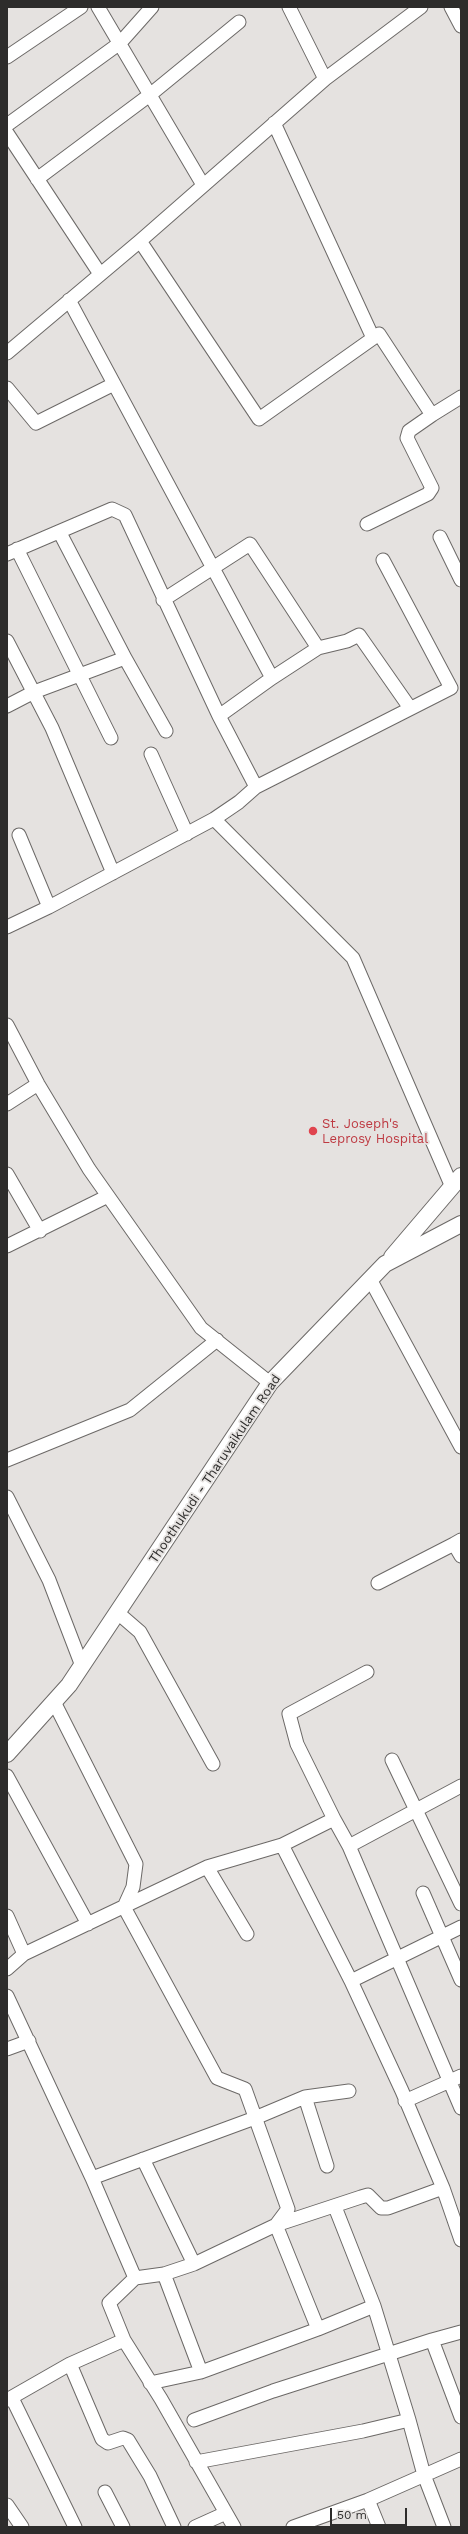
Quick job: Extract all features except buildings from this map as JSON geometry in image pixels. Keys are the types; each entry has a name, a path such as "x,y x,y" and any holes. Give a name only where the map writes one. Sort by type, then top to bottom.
{"main road":[{"path":"385,1264 456,1182"},
{"name":"Thoothukudi - Tharuvaikulam Road","path":"7,1754 54,1702 82,1666 270,1383 385,1264 461,1224"}],"street":[{"path":"7,57 81,7"},
{"path":"98,7 151,94 203,185"},
{"path":"7,125 120,43 152,7"},
{"path":"289,7 325,79"},
{"path":"7,353 140,241 325,79 421,7"},
{"path":"451,7 461,26"},
{"path":"37,179 151,94 238,22"},
{"path":"274,123 373,338"},
{"path":"7,133 100,274"},
{"path":"140,241 259,419 379,334 432,415"},
{"path":"69,300 272,678"},
{"path":"7,388 36,423 114,384"},
{"path":"367,524 428,494 432,488 407,438 409,431 461,397"},
{"path":"111,738 12,551 60,533 93,516 112,509 125,515 163,600 219,716 256,787"},
{"path":"60,533 125,658 166,731"},
{"path":"440,537 461,580"},
{"path":"163,600 250,544 318,648"},
{"path":"7,927 49,907 214,819 239,802 256,787 456,686 383,560"},
{"path":"219,716 272,678 318,648 347,641 359,635 410,708"},
{"path":"7,641 52,728 113,872"},
{"path":"7,706 34,692 125,658"},
{"path":"151,754 187,834"},
{"path":"214,819 353,958 456,1182"},
{"path":"19,835 49,907"},
{"path":"7,1026 38,1084 108,1196 201,1328 270,1383"},
{"path":"7,1104 38,1084"},
{"path":"7,1174 40,1230"},
{"path":"7,1246 108,1196"},
{"path":"370,1279 461,1447"},
{"path":"7,1460 130,1410 216,1340"},
{"path":"7,1496 49,1580 82,1666"},
{"path":"378,1583 458,1542 461,1556"},
{"path":"118,1613 140,1632 213,1764"},
{"path":"367,1672 289,1714 296,1744 334,1819 350,1846 398,1959 456,2079 461,2108"},
{"path":"54,1702 136,1864 134,1887 124,1907"},
{"path":"392,1760 461,1904"},
{"path":"7,1776 88,1924"},
{"path":"350,1846 461,1787"},
{"path":"7,1968 24,1954 207,1867 282,1845 334,1819"},
{"path":"282,1845 351,1981 443,2188 461,2240"},
{"path":"207,1867 248,1934"},
{"path":"423,1893 461,1980"},
{"path":"124,1907 217,2078 245,2090 288,2209 276,2226"},
{"path":"7,1916 24,1954"},
{"path":"351,1981 461,1927"},
{"path":"7,1996 92,2178 135,2278"},
{"path":"7,2049 29,2042"},
{"path":"405,2101 456,2079"},
{"path":"92,2178 255,2118 305,2097 348,2091"},
{"path":"305,2097 327,2166"},
{"path":"143,2159 194,2264"},
{"path":"234,2527 124,2340 109,2303 135,2278 164,2274 194,2264 276,2226 368,2195 381,2208 388,2208 443,2188"},
{"path":"335,2207 374,2306 409,2420 424,2475 444,2527"},
{"path":"276,2226 318,2329"},
{"path":"164,2274 200,2372"},
{"path":"150,2383 200,2372 318,2329 374,2306"},
{"path":"194,2420 389,2353 461,2332"},
{"path":"74,2527 9,2399 70,2364 124,2340"},
{"path":"432,2340 461,2417"},
{"path":"70,2364 102,2438 108,2443 122,2438 128,2440 150,2476 174,2527"},
{"path":"196,2462 409,2420"},
{"path":"293,2527 308,2525 461,2458"},
{"path":"105,2492 123,2527"},
{"path":"368,2500 379,2527"},
{"path":"7,2505 22,2527"},
{"path":"195,2527 226,2513"}],"place":[{"name":"St. Joseph's Leprosy Hospital","path":"313,1131"}]}
